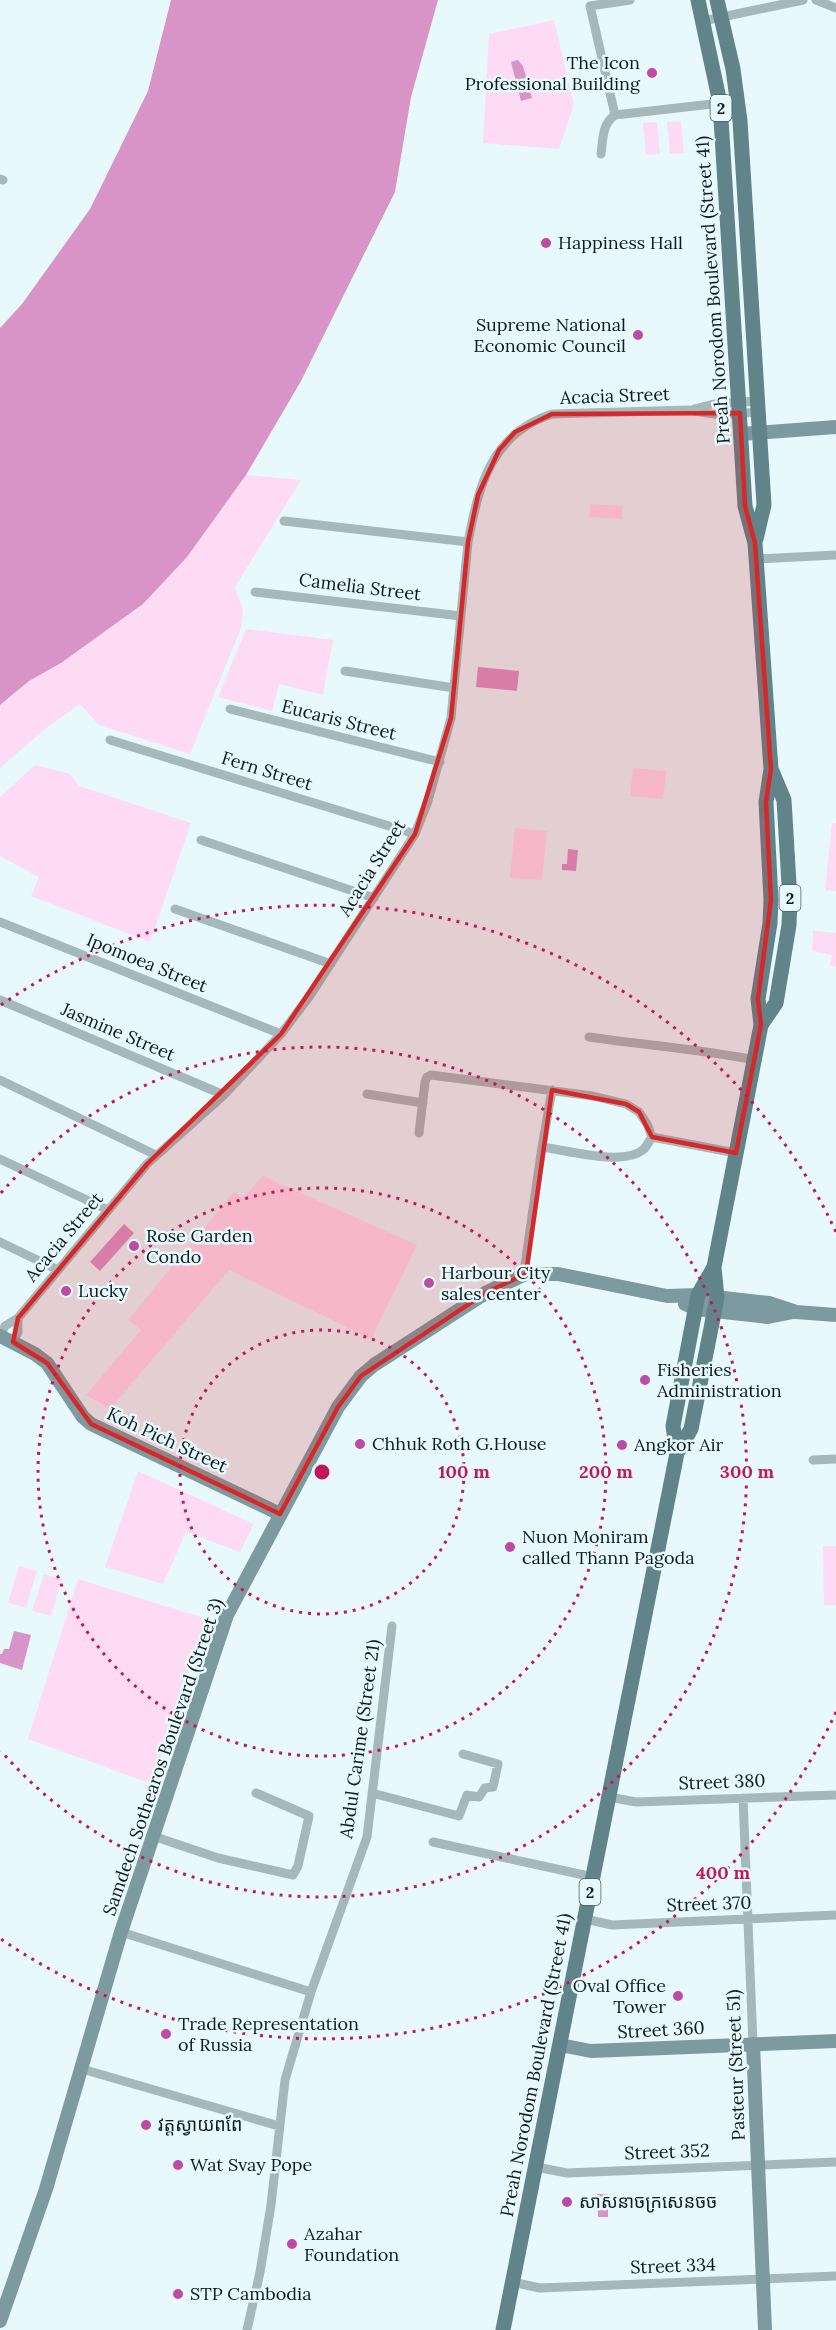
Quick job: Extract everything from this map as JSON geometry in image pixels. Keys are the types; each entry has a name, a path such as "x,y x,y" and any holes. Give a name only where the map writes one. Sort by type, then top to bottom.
{"main road":[{"name":"Preah Norodom Boulevard (Street 41)","path":"503,2330 677,1454 691,1429 716,1305 714,1267 761,1025 776,1003 789,925 784,800 771,768 755,543 745,506 720,103 698,0"},
{"name":"Preah Norodom Boulevard (Street 41)","path":"717,0 739,101 764,505 755,543"},
{"path":"741,434 836,427"},
{"name":"Preah Norodom Boulevard (Street 41)","path":"677,1454 673,1426 697,1302 714,1267"},
{"name":"Samdech Sothearos Boulevard (Street 3)","path":"0,2321 46,2189 122,1932 227,1615 338,1407 361,1376 374,1365 487,1292 526,1274 558,1274 768,1317 796,1312 836,1315"},
{"name":"Koh Pich Street","path":"4,1338 47,1363 83,1417 91,1424 280,1514"},
{"name":"Street 360","path":"560,2045 591,2051 836,2041"},
{"name":"Pasteur (Street 51)","path":"753,2044 765,2330"},
{"path":"0,2275 14,2279"}],"street":[{"path":"615,115 589,3 630,0"},
{"path":"703,21 803,0"},
{"path":"816,0 836,8"},
{"path":"601,154 606,125 608,120 615,115 739,101"},
{"name":"Acacia Street","path":"18,1318 18,1332 4,1338 5,1326 18,1318 156,1155 224,1095 281,1035 331,964 415,834 428,801 451,718 468,542 478,495 500,450 515,432 534,420 552,414 758,407"},
{"path":"284,521 468,542"},
{"path":"756,559 836,555"},
{"name":"Camelia Street","path":"255,592 461,616"},
{"path":"345,671 454,688"},
{"name":"Eucaris Street","path":"230,709 440,762"},
{"name":"Fern Street","path":"110,740 415,834"},
{"path":"201,840 374,898"},
{"path":"175,909 331,964"},
{"name":"Ipomoea Street","path":"0,922 281,1035"},
{"name":"Jasmine Street","path":"0,1000 224,1095"},
{"path":"589,1037 641,1045 706,1050 754,1060"},
{"path":"419,1133 425,1082 427,1077 431,1076 552,1090 626,1104 639,1112 652,1137"},
{"path":"0,1080 156,1155"},
{"path":"526,1274 525,1265 552,1090"},
{"path":"367,1094 423,1103"},
{"path":"652,1137 736,1153"},
{"path":"542,1147 615,1158 630,1156 643,1150 652,1137"},
{"path":"0,1159 108,1210"},
{"path":"0,1242 58,1270"},
{"path":"813,1460 836,1459"},
{"name":"Abdul Carime (Street 21)","path":"247,2330 260,2272 271,2205 285,2080 311,1992 367,1837 392,1626"},
{"path":"372,1793 459,1816 467,1795 479,1797 485,1788 493,1787 498,1764 463,1754"},
{"path":"153,1836 218,1858 293,1875 298,1866 309,1816 256,1793"},
{"name":"Street 380","path":"609,1797 636,1802 836,1795"},
{"name":"Pasteur (Street 51)","path":"743,1798 753,2044"},
{"path":"433,1842 593,1877"},
{"name":"Street 370","path":"585,1919 612,1925 836,1915"},
{"path":"122,1932 311,1992"},
{"path":"82,2069 279,2126"},
{"name":"Street 352","path":"536,2167 567,2173 836,2162"},
{"name":"Street 334","path":"513,2282 540,2288 836,2276"}],"highlighted area":[{"path":"740,413 745,506 755,543 771,769 766,802 771,900 758,999 761,1025 736,1153 652,1137 639,1112 626,1104 552,1090 526,1274 487,1292 361,1376 338,1407 280,1514 91,1424 47,1363 13,1342 18,1318 147,1164 281,1034 415,834 451,718 468,542 478,495 499,450 515,432 552,414"}],"shaded area":[{"path":"171,0 438,0 411,97 395,192 301,381 246,475 187,557 143,604 61,663 29,681 0,705 0,328 22,304 90,209 148,91"},
{"path":"554,20 574,105 559,149 483,143 489,34"},
{"path":"518,60 523,66 532,98 521,101 511,62"},
{"path":"681,121 684,153 670,154 667,122"},
{"path":"657,122 660,154 646,155 643,123"},
{"path":"246,475 301,480 235,587 243,610 241,628 190,754 99,725 80,704 45,729 0,768 0,705 29,681 61,663 143,604 187,557"},
{"path":"590,504 623,506 622,519 589,517"},
{"path":"246,629 333,640 323,695 279,684 272,711 218,697"},
{"path":"478,667 519,671 517,691 476,687"},
{"path":"35,765 70,774 79,786 191,823 150,942 31,896 39,877 0,856 0,797"},
{"path":"633,768 666,771 663,799 630,796"},
{"path":"832,823 836,823 836,891 825,890"},
{"path":"515,828 547,831 542,880 510,878"},
{"path":"568,849 578,850 576,871 562,870 562,864 567,864"},
{"path":"813,931 836,933 836,967 830,965 832,955 812,951"},
{"path":"263,1176 417,1245 371,1339 229,1270 110,1409 86,1395 141,1330 128,1320 234,1192 243,1198"},
{"path":"124,1224 134,1233 100,1271 90,1262"},
{"path":"138,1471 254,1524 240,1552 186,1532 163,1584 105,1567"},
{"path":"823,1546 836,1546 836,1605 824,1605"},
{"path":"19,1566 37,1571 26,1608 8,1603"},
{"path":"44,1574 62,1579 51,1616 32,1611"},
{"path":"78,1579 207,1619 152,1784 28,1739"},
{"path":"14,1631 31,1635 22,1670 0,1663 0,1654 4,1649 9,1649"},
{"path":"597,2194 608,2194 608,2217 598,2217"}],"place":[{"name":"The Icon Professional Building","path":"652,73"},
{"name":"Happiness Hall","path":"546,243"},
{"name":"Supreme National Economic Council","path":"638,335"},
{"name":"Rose Garden Condo","path":"134,1246"},
{"name":"Harbour City sales center","path":"429,1283"},
{"name":"Lucky","path":"66,1291"},
{"name":"Fisheries Administration","path":"645,1380"},
{"name":"Chhuk Roth G.House","path":"360,1444"},
{"name":"Angkor Air","path":"622,1445"},
{"name":"Nuon Moniram called Thann Pagoda","path":"510,1547"},
{"name":"Oval Office Tower","path":"678,1996"},
{"name":"Trade Representation of Russia","path":"166,2034"},
{"name":"វត្តស្វាយពពែ","path":"146,2125"},
{"name":"Wat Svay Pope","path":"178,2165"},
{"name":"សាសនាចក្រសេនចច","path":"567,2202"},
{"name":"Azahar Foundation","path":"292,2244"},
{"name":"STP Cambodia","path":"178,2294"}]}
